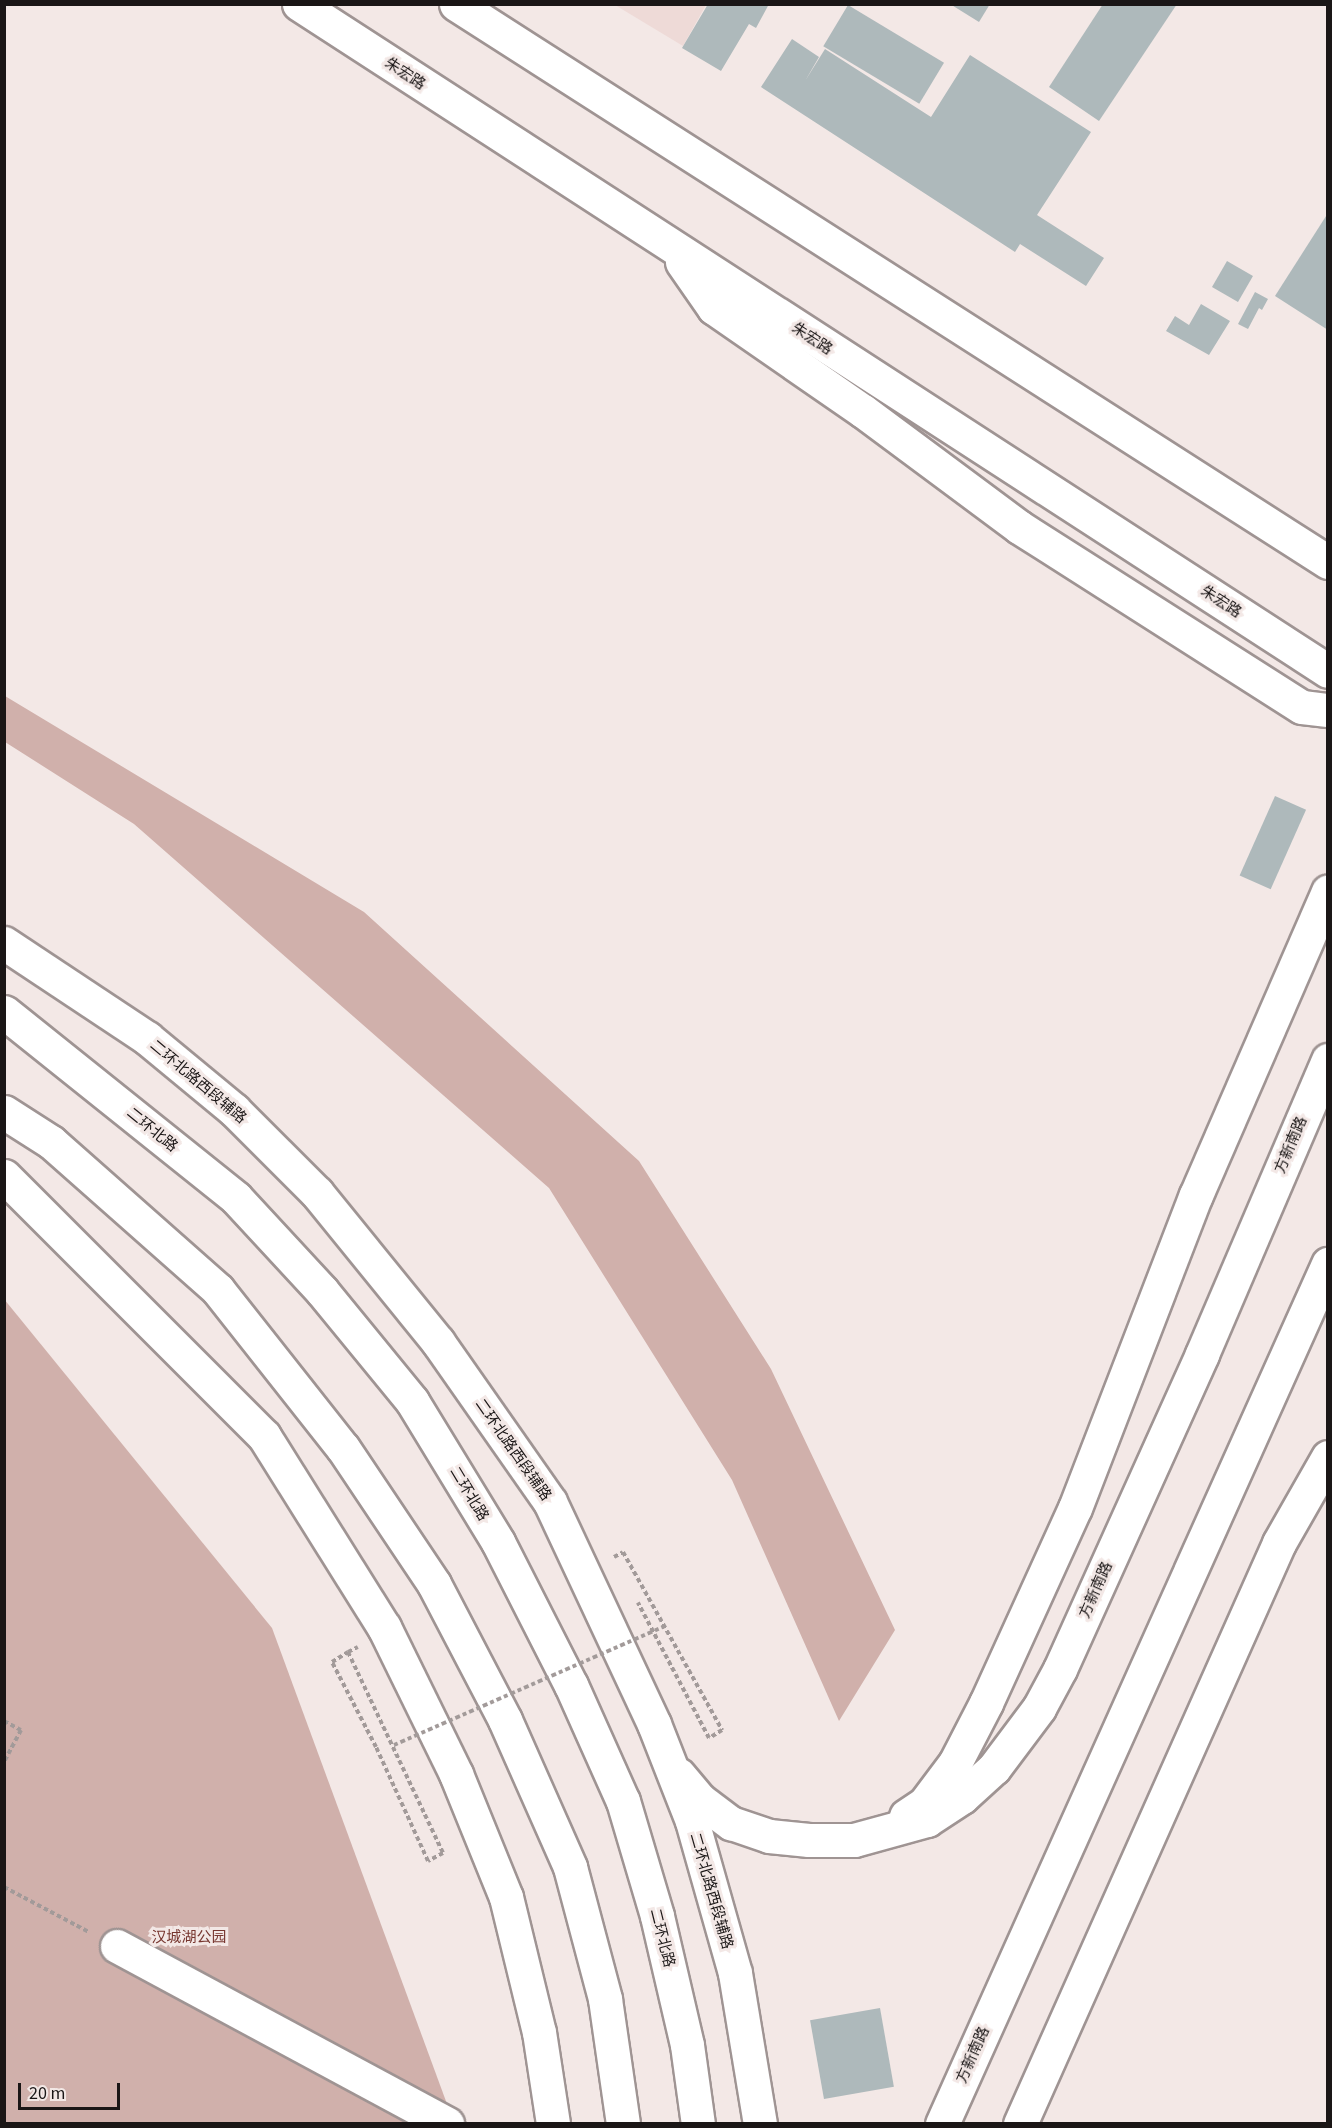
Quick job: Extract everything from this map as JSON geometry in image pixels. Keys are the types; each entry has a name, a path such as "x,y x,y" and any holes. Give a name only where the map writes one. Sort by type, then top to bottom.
{"main road":[{"path":"456,4 1328,562"},
{"name":"朱宏路","path":"308,7 672,248 1328,671"},
{"path":"672,248 714,308 854,404 1019,527 1302,707 1328,710"},
{"path":"854,1840 892,1825 925,1803 955,1763 986,1702 1075,1508 1192,1206 1328,891"},
{"name":"二环北路西段辅路","path":"4,944 147,1038 234,1110 316,1193 431,1333 550,1502 654,1724 692,1821 735,1973 760,2124"},
{"name":"二环北路","path":"4,1012 236,1198 322,1292 412,1401 498,1542 571,1685 623,1801 657,1916 687,2045 698,2124"},
{"name":"方新南路","path":"669,1763 700,1800 731,1822 770,1836 809,1840 854,1840 927,1820 962,1797 994,1768 1039,1708 1060,1669 1150,1469 1328,1060"},
{"path":"4,1112 51,1142 218,1290 343,1448 434,1584 505,1720 570,1867 605,1999 622,2124"},
{"path":"4,1176 264,1436 387,1633 456,1774 506,1897 539,2032 553,2124"},
{"name":"方新南路","path":"942,2124 1328,1264"},
{"path":"1020,2124 1279,1543 1328,1457"},
{"path":"117,1947 447,2124"}],"path":[{"path":"623,1552 722,1730 709,1738 658,1641"},
{"path":"394,1745 665,1626"},
{"path":"348,1652 394,1745 443,1853 428,1862 376,1747 332,1662 348,1652 387,1633"},
{"path":"4,1721 21,1730 4,1762"},
{"path":"4,1887 117,1947"}],"shaded area":[{"path":"615,5 706,5 683,46"}],"green space":[{"path":"5,696 364,912 639,1161 771,1369 895,1630 839,1721 732,1480 549,1188 134,824 5,742"},
{"name":"汉城湖公园","path":"4,1299 272,1628 454,2123 5,2123"}],"building":[{"path":"708,4 769,4 756,28 749,24 721,71 682,48"},
{"path":"950,4 990,4 979,22"},
{"path":"1103,4 1177,4 1099,121 1049,87"},
{"path":"848,5 944,63 919,104 823,46"},
{"path":"792,39 819,57 805,81 825,49 931,117 970,55 1091,132 1037,215 1104,258 1086,286 1020,244 1015,252 761,87"},
{"path":"1328,213 1328,330 1275,296"},
{"path":"1227,261 1253,276 1238,302 1212,287"},
{"path":"1255,292 1268,299 1262,310 1259,308 1248,329 1238,324"},
{"path":"1201,304 1230,321 1209,355 1166,331 1175,316 1189,325"},
{"path":"1275,796 1306,810 1271,889 1240,875"},
{"path":"880,2008 894,2087 824,2099 810,2020"}]}
